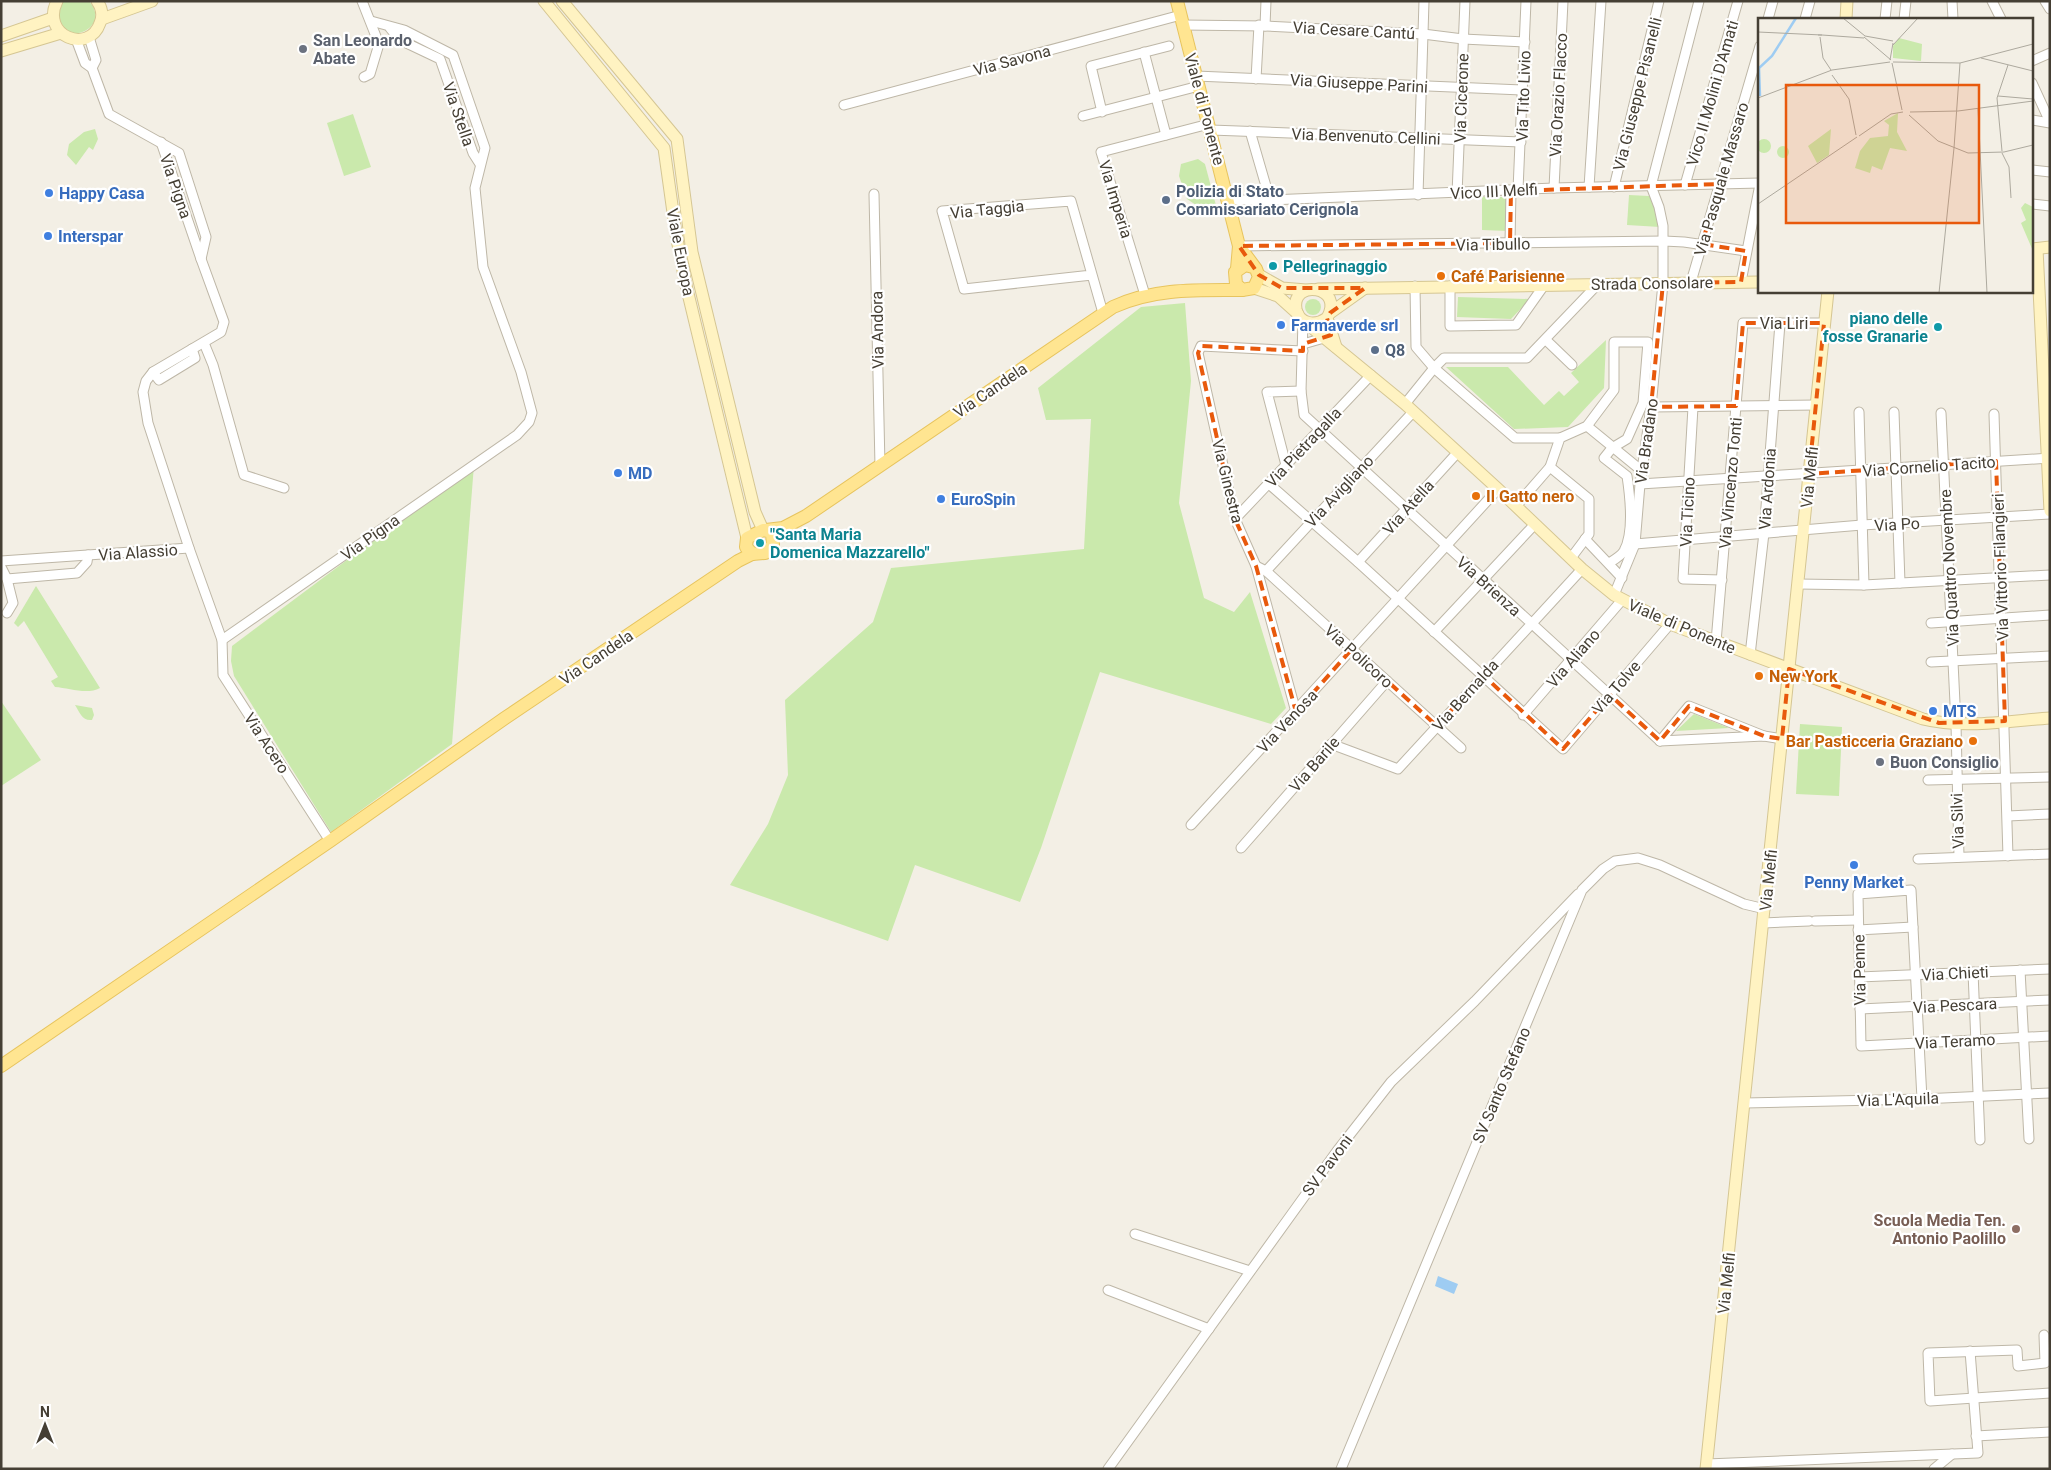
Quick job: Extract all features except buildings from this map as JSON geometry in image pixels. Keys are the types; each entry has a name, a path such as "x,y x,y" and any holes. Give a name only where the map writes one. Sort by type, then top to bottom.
{"main road":[{"name":"Viale di Ponente","path":"1177,1 1239,246 1236,273"},
{"name":"Viale di Ponente","path":"1239,246 1256,271"},
{"path":"1245,265 1256,271 1259,282 1248,289 1236,284 1236,273 1245,265"},
{"name":"Via Candela","path":"1210,290 1225,284 1236,273"},
{"name":"Via Candela","path":"1,1066 738,561 749,547 767,533 783,528 806,516 1103,313 1145,295 1178,291 1248,289"},
{"path":"749,547 759,555 767,552 772,547 767,533"}],"street":[{"path":"57,1 53,10 53,18 61,33 68,38 76,39 89,37 99,27 102,18 102,2"},
{"path":"102,18 152,1"},
{"path":"362,1 379,44 370,74 364,78"},
{"name":"Viale Europa","path":"544,1 664,148 676,234 685,281 749,547"},
{"name":"Viale Europa","path":"562,1 677,138 692,252 755,512 767,533"},
{"path":"1256,79 1266,1"},
{"path":"1418,195 1424,1"},
{"name":"Via Cicerone","path":"1457,194 1465,1"},
{"name":"Via Tito Livio","path":"1510,243 1521,142 1526,1"},
{"name":"Via Orazio Flacco","path":"1554,188 1563,1"},
{"path":"1589,188 1601,1"},
{"name":"Via Giuseppe Pisanelli","path":"1614,187 1659,1"},
{"path":"1651,186 1699,1"},
{"name":"Vico II Molini D'Amati","path":"1686,185 1738,1"},
{"path":"1768,18 1773,1"},
{"path":"1805,18 1810,1"},
{"path":"1846,18 1847,1"},
{"path":"1885,18 1887,1"},
{"path":"1904,18 1906,1"},
{"path":"1952,1 1953,18"},
{"path":"1992,1 2000,18"},
{"path":"1,36 53,18"},
{"name":"Via Cesare Cantú","path":"1182,20 1525,42"},
{"name":"Via Savona","path":"844,105 1182,20"},
{"name":"Via Stella","path":"371,21 390,28 404,30 453,55 485,148 480,164"},
{"name":"Via Stella","path":"390,28 400,40 440,59 473,153 480,164"},
{"path":"1,51 61,33"},
{"name":"Via Pigna","path":"89,37 96,60 92,68"},
{"name":"Via Pigna","path":"76,39 84,63 92,68 109,114 179,153 206,237 200,259"},
{"path":"1102,112 1091,66 1169,46"},
{"path":"1144,52 1166,135"},
{"name":"Via Pasquale Massaro","path":"1691,282 1758,53"},
{"path":"2034,61 2050,53"},
{"name":"Via Giuseppe Parini","path":"1082,116 1157,98 1197,81 1256,79 1522,90"},
{"path":"2034,87 2050,122"},
{"path":"2034,120 2050,122"},
{"name":"Via Benvenuto Cellini","path":"1210,127 1250,131 1521,142"},
{"name":"Via Imperia","path":"1145,295 1101,152 1166,135 1210,127"},
{"path":"1250,131 1270,200"},
{"name":"Via Pigna","path":"161,142 200,259 224,322 222,332 192,349 195,358 159,380 153,372 146,381 143,392 148,423 189,548 222,640 517,435 529,422 532,413 521,372 483,267 475,188 480,164"},
{"path":"2034,170 2050,172"},
{"name":"Vico III Melfi","path":"1228,200 1457,194 1554,188 1758,183"},
{"name":"Via Bradano","path":"1618,598 1622,578 1635,544 1640,484 1651,407 1652,355 1663,283 1664,241 1660,207 1651,186"},
{"path":"1741,282 1758,193"},
{"name":"Via Andora","path":"874,194 880,466"},
{"name":"Via Taggia","path":"1092,275 964,289 942,211 1070,201 1092,275 1103,313"},
{"path":"2034,204 2050,206"},
{"name":"Via Tibullo","path":"1239,246 1664,241 1702,244 1746,251"},
{"path":"2050,247 2035,249 2047,409 2050,512"},
{"name":"Viale di Ponente","path":"1256,271 1282,288 1312,290"},
{"name":"Strada Consolare","path":"1312,290 1415,286 1758,282"},
{"path":"1450,286 1450,326 1516,325 1545,284"},
{"path":"1434,368 1444,358 1527,358 1598,284"},
{"path":"1415,286 1416,347 1434,368 1515,438 1560,438 1587,426 1614,390 1614,342 1648,342 1652,355 1643,403 1627,439 1612,448 1604,458 1627,476 1630,495 1629,537 1624,552 1609,563"},
{"path":"1337,349 1328,315 1330,301 1328,296 1312,290 1302,293 1296,303 1302,318 1316,323 1328,315 1365,288"},
{"name":"Viale di Ponente","path":"1248,289 1278,296 1337,349 1372,375 1458,452 1582,569 1618,598 1670,624 1922,719 1956,724 2050,718"},
{"name":"Via Melfi","path":"1707,1467 1828,292"},
{"name":"Via Brienza","path":"1302,318 1301,391 1304,414 1319,430 1660,741"},
{"name":"Via Liri","path":"1744,323 1824,323"},
{"name":"Via Vincenzo Tonti","path":"1716,642 1744,323"},
{"name":"Via Ardonia","path":"1750,655 1764,533 1780,323"},
{"path":"1303,347 1324,338"},
{"path":"1546,340 1572,365"},
{"path":"204,343 244,475 284,488"},
{"name":"Via Ginestra","path":"1296,712 1256,566 1235,519 1198,353 1201,346 1303,347"},
{"name":"Via Avigliano","path":"1266,571 1361,468 1409,408 1434,368"},
{"name":"Via Pietragalla","path":"1235,519 1372,375"},
{"path":"1286,465 1267,392 1301,391"},
{"path":"1651,407 1816,405"},
{"name":"Via Ticino","path":"1693,407 1683,579 1722,580"},
{"path":"1859,412 1864,585"},
{"path":"1894,412 1900,583"},
{"name":"Via Quattro Novembre","path":"1941,413 1956,724"},
{"name":"Via Vittorio Filangieri","path":"1994,414 2002,618 2008,856"},
{"path":"1587,426 1642,471"},
{"path":"1516,506 1550,467 1560,438"},
{"name":"Via Atella","path":"1358,562 1458,452"},
{"name":"Via Cornelio Tacito","path":"1640,484 2048,458"},
{"path":"1550,467 1589,499 1589,534 1570,558"},
{"path":"1269,484 1483,675 1523,714"},
{"path":"1446,546 1498,489"},
{"name":"Via Po","path":"1635,544 1862,525 1997,518 2050,512"},
{"path":"1434,632 1535,524"},
{"path":"1585,539 1622,578"},
{"name":"Via Venosa","path":"1190,825 1296,712 1446,546"},
{"name":"Via Alassio","path":"1,561 189,548"},
{"name":"Via Alassio","path":"7,579 77,573 86,562 88,555"},
{"name":"Via Policoro","path":"1256,566 1266,571 1461,748"},
{"path":"1,567 7,579 13,603 7,613"},
{"name":"Via Bernalda","path":"1331,744 1398,769 1530,623 1582,569"},
{"path":"1798,584 1864,585 2050,575"},
{"name":"Via Aliano","path":"1523,714 1571,660 1618,598"},
{"path":"1931,623 2050,615"},
{"name":"Via Tolve","path":"1523,714 1562,749 1670,624"},
{"name":"Via Acero","path":"222,640 223,675 330,841"},
{"path":"1931,662 2050,656"},
{"name":"Via Barile","path":"1241,848 1387,681"},
{"path":"1660,741 1689,706 1764,736"},
{"name":"Via Silvi","path":"1956,724 1959,858"},
{"path":"1660,741 1764,736 1782,739"},
{"path":"1928,780 2050,777"},
{"path":"2008,816 2050,814"},
{"path":"1918,859 2050,854"},
{"name":"SV Santo Stefano","path":"1341,1469 1582,890 1603,869 1615,861 1638,858 1660,865 1744,904 1765,909"},
{"name":"SV Pavoni","path":"1108,1469 1337,1150 1391,1082 1475,1001 1582,890"},
{"name":"Via Penne","path":"1861,1046 1858,894 1911,890 1913,927"},
{"path":"1763,923 1858,920"},
{"path":"1858,930 1913,927 1922,1099"},
{"name":"Via Chieti","path":"1859,977 2050,968"},
{"path":"2020,970 2028,1139"},
{"path":"1973,972 1980,1140"},
{"name":"Via Pescara","path":"1860,1009 2050,1000"},
{"name":"Via Teramo","path":"1861,1046 2050,1036"},
{"name":"Via L'Aquila","path":"1745,1103 1922,1099 2050,1093"},
{"path":"1135,1234 1250,1271"},
{"path":"1108,1290 1209,1329"},
{"path":"2044,1335 2046,1363 2018,1366 2017,1350 1928,1353 1930,1401 2050,1393"},
{"path":"1707,1467 1978,1453 1970,1351"},
{"path":"1976,1436 2050,1432"},
{"path":"1934,1469 1952,1454"}],"highlighted area":[{"path":"1719,184 1702,244 1746,251 1741,282 1663,283 1651,407 1736,406 1743,323 1824,323 1809,474 1996,461 2005,721 1939,723 1789,669 1782,739 1764,736 1689,706 1660,741 1610,695 1563,749 1483,675 1437,726 1352,649 1296,712 1256,566 1235,519 1198,353 1201,346 1303,351 1303,344 1331,335 1327,318 1330,313 1365,288 1282,288 1259,275 1239,246 1510,243 1511,191"}],"green space":[{"path":"64,1 89,1 95,11 95,20 90,27 83,32 74,33 66,32 60,26 58,11"},
{"path":"353,114 371,167 344,176 327,123"},
{"path":"95,129 98,139 93,150 89,147 76,165 67,155 69,144 84,132"},
{"path":"1198,159 1205,164 1218,213 1214,217 1187,199 1179,176 1181,164"},
{"path":"1629,195 1649,196 1656,208 1660,227 1627,225"},
{"path":"1482,197 1509,197 1508,231 1482,230"},
{"path":"1458,297 1530,299 1511,319 1457,317"},
{"path":"1310,299 1316,299 1321,304 1319,313 1310,315 1305,310 1305,304"},
{"path":"1185,303 1191,381 1179,503 1204,598 1234,612 1250,592 1286,708 1271,724 1100,672 1041,848 1020,902 915,865 888,941 730,885 768,824 788,775 785,700 873,622 891,568 1084,549 1091,419 1046,420 1038,388 1141,307"},
{"path":"1606,340 1604,388 1568,427 1514,429 1446,367 1508,367 1544,405 1559,391 1564,396 1579,382 1571,373"},
{"path":"474,465 452,744 331,832 234,676 231,661 232,646"},
{"path":"36,586 100,688 84,691 55,687 51,681 58,677 24,621 18,627 14,623"},
{"path":"1,701 41,760 1,786"},
{"path":"75,705 92,708 94,715 92,720 84,718"},
{"path":"1694,714 1729,728 1676,731"},
{"path":"1800,724 1842,727 1839,796 1796,794"}],"water":[{"path":"1438,1276 1458,1284 1454,1294 1435,1286"}],"place":[{"name":"San Leonardo Abate","path":"303,49"},
{"name":"Happy Casa","path":"49,193"},
{"name":"Polizia di Stato Commissariato Cerignola","path":"1166,200"},
{"name":"Interspar","path":"48,236"},
{"name":"Pellegrinaggio","path":"1273,266"},
{"name":"Café Parisienne","path":"1441,276"},
{"name":"Farmaverde srl","path":"1281,325"},
{"name":"piano delle fosse Granarie","path":"1938,327"},
{"name":"Q8","path":"1375,350"},
{"name":"MD","path":"618,473"},
{"name":"Il Gatto nero","path":"1476,496"},
{"name":"EuroSpin","path":"941,499"},
{"name":"\"Santa Maria Domenica Mazzarello\"","path":"760,543"},
{"name":"New York","path":"1759,676"},
{"name":"MTS","path":"1933,711"},
{"name":"Bar Pasticceria Graziano","path":"1973,741"},
{"name":"Buon Consiglio","path":"1880,762"},
{"name":"Penny Market","path":"1854,865"},
{"name":"Scuola Media Ten. Antonio Paolillo","path":"2016,1229"}]}
